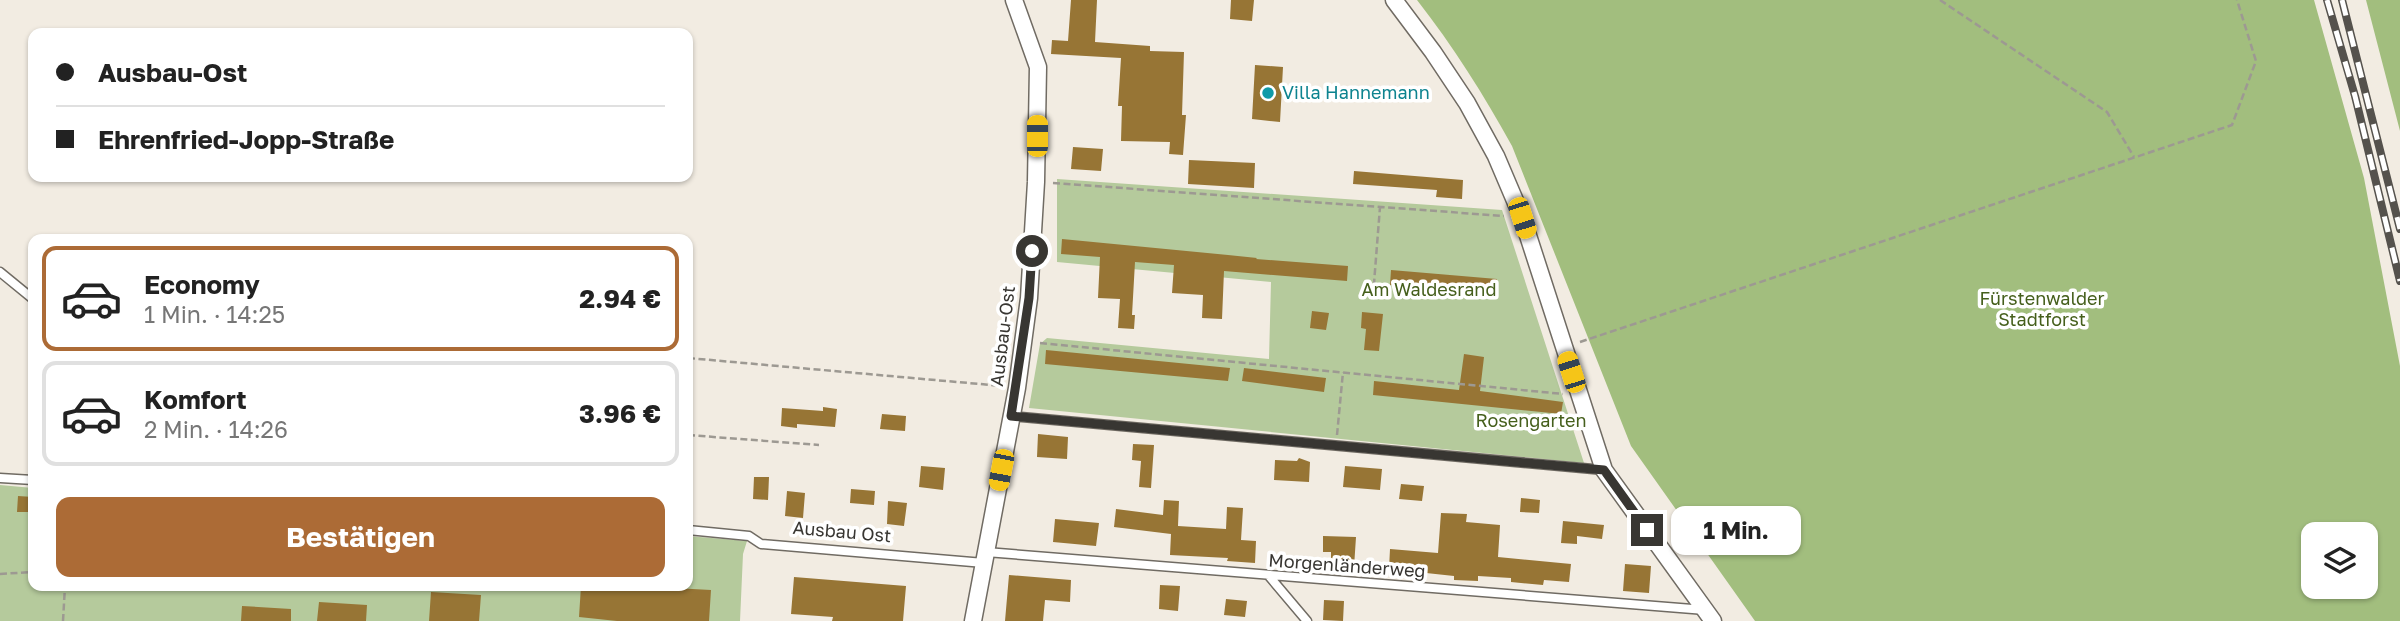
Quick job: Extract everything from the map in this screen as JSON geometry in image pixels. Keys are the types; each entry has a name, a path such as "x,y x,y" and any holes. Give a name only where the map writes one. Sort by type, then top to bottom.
{"street":[{"name":"Ausbau-Ost","path":"973,621 1017,388 1029,298 1036,182 1038,67 1014,0"},
{"path":"1394,0 1467,103 1496,156 1522,218 1604,470 1709,615"}],"lane":[{"path":"0,272 28,295"},
{"path":"1011,416 1604,470"},
{"path":"0,478 28,480"},
{"name":"Ausbau Ost","path":"693,530 749,536 761,544 985,558"},
{"name":"Morgenländerweg","path":"985,558 1269,576 1709,615"},
{"path":"1269,576 1307,621"}],"path":[{"path":"1940,0 2107,112 2134,158"},
{"path":"1564,347 2232,125 2256,61 2237,0"},
{"path":"1036,182 1522,218"},
{"path":"1373,296 1380,207"},
{"path":"1023,341 1579,396"},
{"path":"693,358 1017,388"},
{"path":"1336,446 1343,372"},
{"path":"693,435 820,445"},
{"path":"0,574 28,572"},
{"path":"62,621 65,591"}],"green space":[{"name":"Fürstenwalder Stadtforst","path":"1417,0 2314,0 2364,178 2400,366 2400,621 1755,621 1631,446 1512,146 1468,71"},
{"path":"2366,0 2400,0 2400,131"},
{"name":"Am Waldesrand","path":"1057,179 1502,210 1584,463 1029,408 1040,344 1047,338 1269,359 1271,282 1057,262"},
{"path":"0,485 28,488 28,591 693,591 693,536 747,541 743,554 740,621 0,621"}],"building":[{"path":"1071,0 1097,0 1095,42 1150,46 1150,51 1184,52 1182,115 1186,115 1183,155 1169,154 1170,142 1121,141 1122,106 1118,106 1121,58 1051,54 1052,40 1068,41"},
{"path":"1231,0 1254,0 1252,21 1230,19"},
{"name":"Villa Hannemann","path":"1255,65 1283,67 1280,122 1252,119"},
{"path":"1073,147 1103,149 1101,171 1071,169"},
{"path":"1189,160 1255,163 1254,188 1188,184"},
{"path":"1354,171 1463,180 1462,199 1436,197 1437,190 1353,184"},
{"path":"1062,239 1348,266 1347,281 1224,271 1222,319 1202,318 1203,295 1172,293 1174,265 1135,262 1132,315 1135,315 1134,329 1118,328 1120,299 1098,298 1100,257 1061,254"},
{"path":"1391,270 1497,279 1497,295 1390,285"},
{"path":"1312,311 1329,313 1326,330 1310,328"},
{"path":"1362,312 1383,314 1379,351 1364,350 1366,329 1361,328"},
{"path":"1046,350 1230,368 1228,381 1045,364"},
{"path":"1464,354 1484,357 1480,391 1563,402 1561,414 1373,395 1374,381 1459,390"},
{"path":"1244,368 1326,378 1324,392 1242,381"},
{"path":"823,407 837,409 835,427 797,424 797,428 781,426 782,408 823,411"},
{"path":"882,414 906,416 905,431 880,429"},
{"path":"1038,434 1068,437 1067,459 1037,457"},
{"path":"1133,444 1154,445 1151,488 1139,487 1141,461 1132,460"},
{"path":"1299,458 1310,462 1309,482 1274,480 1275,460 1297,461"},
{"path":"921,466 945,468 943,490 919,487"},
{"path":"1345,466 1382,469 1380,490 1343,487"},
{"path":"754,477 769,477 768,500 753,499"},
{"path":"1401,484 1424,486 1422,501 1399,499"},
{"path":"851,489 875,491 874,505 850,503"},
{"path":"787,491 805,493 803,518 785,516"},
{"path":"18,496 28,497 28,512 17,512"},
{"path":"1521,498 1540,500 1539,513 1520,512"},
{"path":"1164,500 1179,501 1178,526 1226,529 1227,507 1243,508 1241,540 1256,541 1255,563 1227,561 1228,558 1170,555 1171,534 1114,527 1116,509 1163,515"},
{"path":"888,501 907,503 904,526 887,524"},
{"path":"1441,513 1467,514 1466,522 1500,525 1498,557 1571,564 1569,582 1544,580 1543,585 1511,582 1511,578 1478,576 1478,581 1454,580 1454,576 1389,569 1390,549 1438,553"},
{"path":"1055,519 1099,523 1096,546 1053,542"},
{"path":"1563,521 1604,525 1602,539 1577,536 1577,544 1561,543"},
{"path":"1323,536 1356,537 1354,567 1331,566 1331,552 1323,552"},
{"path":"1625,564 1651,566 1649,593 1623,591"},
{"path":"1009,575 1071,580 1070,602 1045,600 1043,621 1005,621"},
{"path":"794,577 906,586 903,621 832,621 833,617 791,614"},
{"path":"1160,585 1180,586 1178,611 1159,609"},
{"path":"711,590 709,621 617,621 579,617 581,591"},
{"path":"431,592 481,595 479,621 429,621"},
{"path":"1226,599 1247,601 1245,617 1224,615"},
{"path":"1324,600 1344,601 1343,621 1323,620"},
{"path":"319,602 367,605 366,621 317,621"},
{"path":"242,606 291,609 291,621 241,621"}],"railway":[{"path":"2327,0 2355,96 2400,281"},
{"path":"2342,0 2400,229"}],"place":[{"name":"Villa Hannemann","path":"1268,93"}],"route":[{"path":"1032,251 1029,298 1011,416 1604,470 1647,530"}],"park label":[{"name":"Rosengarten","path":"1531,421"}]}
